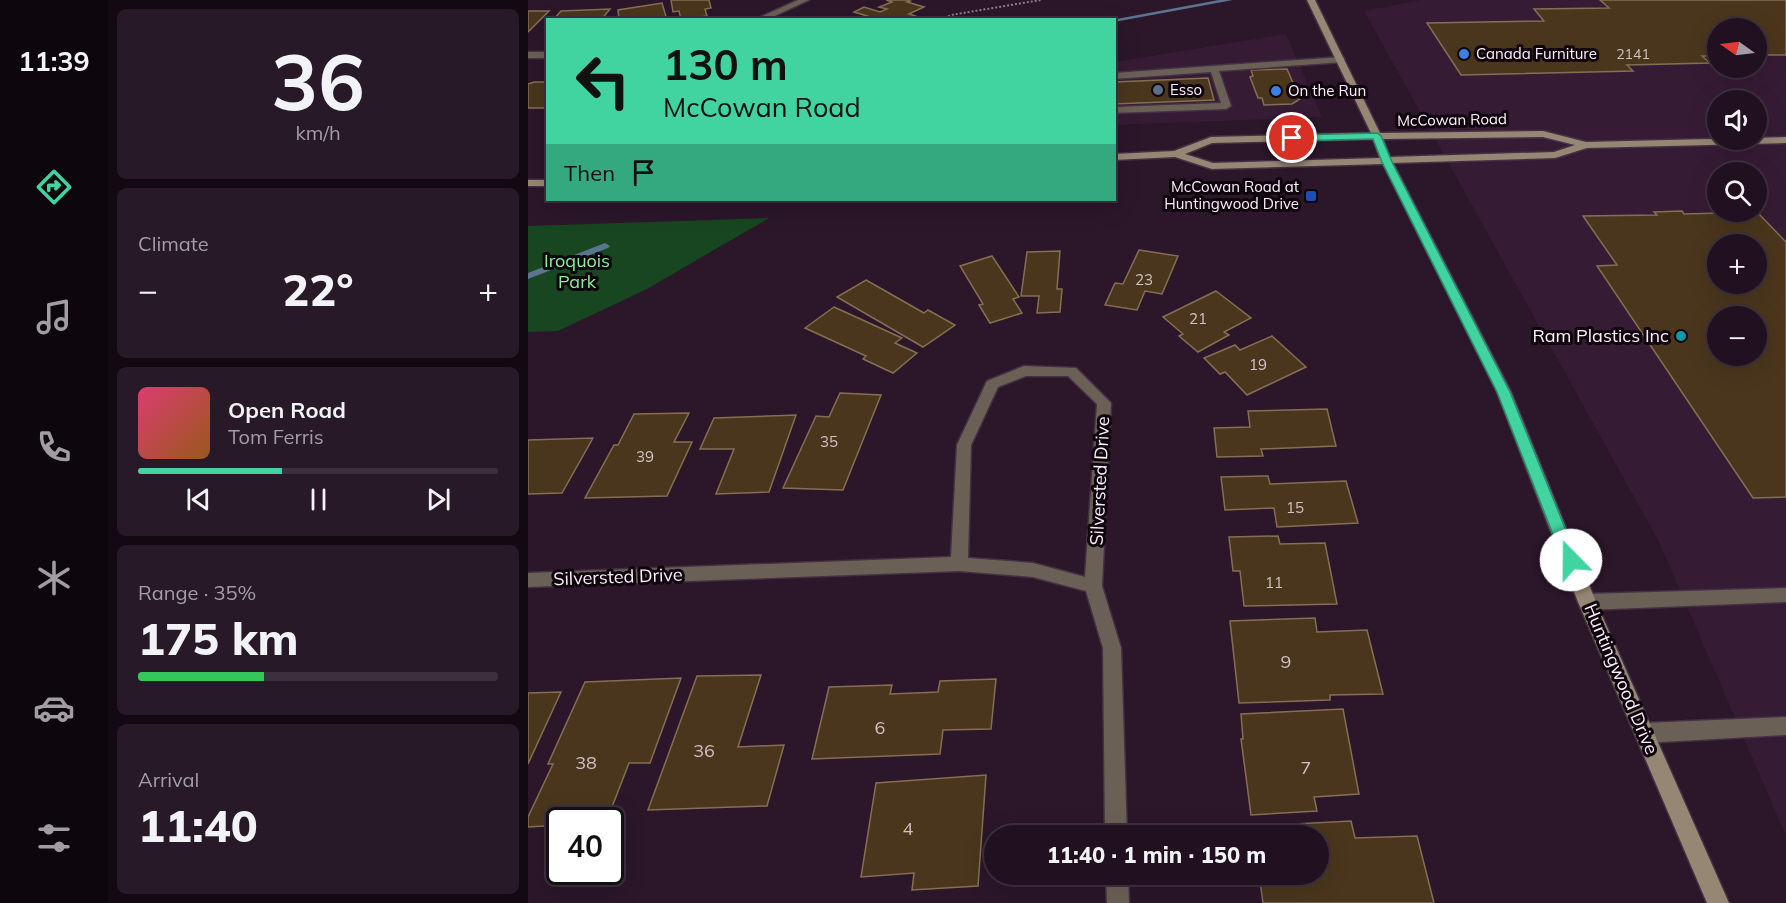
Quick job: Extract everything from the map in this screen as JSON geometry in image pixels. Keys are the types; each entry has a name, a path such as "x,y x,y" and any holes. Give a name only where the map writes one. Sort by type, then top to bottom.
{"main road":[{"name":"Huntingwood Drive","path":"1311,0 1377,136 1387,162 1504,392 1587,602 1719,903"},
{"name":"McCowan Road","path":"1116,157 1176,154 1211,140 1377,136 1543,134 1586,145 1786,141"},
{"name":"McCowan Road","path":"1176,154 1212,166 1555,155 1586,145"},
{"path":"528,183 546,183"}],"street":[{"path":"763,18 805,0"},
{"path":"528,55 546,55"},
{"path":"1116,76 1341,60"},
{"path":"1116,110 1226,106 1214,68"},
{"name":"Silversted Drive","path":"959,564 964,445 992,384 1024,371 1071,371 1104,403 1094,586 1112,648 1116,825"},
{"name":"Silversted Drive","path":"528,580 959,564 1033,570 1094,586"},
{"path":"1587,602 1786,595"},
{"path":"1645,734 1786,726"},
{"path":"1117,885 1118,903"}],"path":[{"path":"944,18 1041,0"}],"shaded area":[{"path":"1420,0 1786,0 1786,836 1660,544 1364,11"},
{"path":"1286,34 1322,117 1116,125 1116,62"}],"green space":[{"name":"Iroquois Park","path":"769,218 647,289 558,331 528,332 528,226"}],"building":[{"path":"671,0 709,0 711,8 705,9 707,16 694,18 681,18 679,11 673,12"},
{"path":"886,0 907,0 910,1 907,2 924,7 909,14 918,17 916,18 874,18 854,12 864,7 880,12 887,9 879,7 892,2"},
{"path":"1600,0 1786,0 1786,55 1767,55 1767,18 1707,18 1707,56 1702,56 1707,63 1627,65 1633,71 1461,75 1427,23 1544,21 1534,9 1609,8"},
{"path":"662,3 666,18 619,18 618,10"},
{"path":"610,9 603,18 555,18 561,11"},
{"path":"528,11 549,11 528,32"},
{"path":"1287,69 1300,99 1292,104 1264,105 1262,98 1258,98 1250,77 1253,76 1251,70"},
{"path":"1208,78 1214,100 1116,104 1116,82"},
{"path":"546,82 546,108 528,108 528,84"},
{"name":"Ram Plastics Inc","path":"1682,211 1684,214 1707,213 1707,222 1767,222 1786,242 1786,497 1753,498 1597,266 1617,265 1583,216 1657,215 1654,212"},
{"path":"1139,250 1178,256 1162,294 1145,291 1137,310 1105,305 1115,283 1123,284"},
{"path":"1060,251 1057,289 1062,289 1060,312 1037,313 1039,296 1021,296 1027,252"},
{"path":"992,256 1019,297 1013,299 1022,313 990,323 979,305 983,304 960,266"},
{"path":"866,280 924,313 928,310 955,325 923,347 837,297"},
{"path":"1216,291 1251,318 1224,332 1229,335 1198,352 1179,336 1183,334 1163,317"},
{"path":"834,307 902,338 895,343 917,353 893,373 863,359 866,356 805,328"},
{"path":"1272,336 1306,367 1247,395 1225,372 1220,374 1204,358 1235,345 1240,350"},
{"path":"840,393 881,395 843,490 783,488 816,416 829,417"},
{"path":"1327,409 1336,446 1261,449 1263,456 1217,457 1214,428 1250,427 1248,411"},
{"path":"689,413 674,442 692,442 667,496 585,498 634,414"},
{"path":"796,415 769,492 716,494 734,449 700,449 714,418"},
{"path":"593,438 562,493 528,494 528,440"},
{"path":"1268,476 1270,484 1346,481 1358,523 1277,527 1274,508 1225,510 1221,477"},
{"path":"1278,536 1280,544 1325,543 1337,604 1244,606 1240,571 1233,571 1229,537"},
{"path":"1315,618 1317,632 1367,630 1383,694 1330,695 1330,700 1239,703 1230,621"},
{"path":"761,675 738,747 784,745 767,806 648,810 697,676"},
{"path":"681,678 650,763 629,763 612,807 546,807 546,826 528,827 528,817 553,764 548,764 585,682"},
{"path":"996,679 991,729 943,730 940,754 812,759 829,687 892,685 890,694 938,692 940,681"},
{"path":"561,692 528,764 528,693"},
{"path":"1343,709 1359,794 1314,797 1317,811 1251,815 1241,739 1243,739 1241,714"},
{"path":"986,775 978,886 912,890 914,873 861,877 876,783"},
{"path":"1351,821 1355,838 1417,836 1434,903 1263,903 1261,885 1329,885 1329,825 1273,825"}],"waterway":[{"path":"1116,20 1230,0"},
{"path":"528,276 605,246"}],"place":[{"name":"Canada Furniture","path":"1464,54"},
{"name":"Esso","path":"1158,90"},
{"name":"On the Run","path":"1276,91"},
{"name":"McCowan Road at Huntingwood Drive","path":"1311,196"},
{"name":"Ram Plastics Inc","path":"1681,336"}],"route":[{"path":"1292,138 1377,136 1387,162 1504,392 1571,560"}]}
